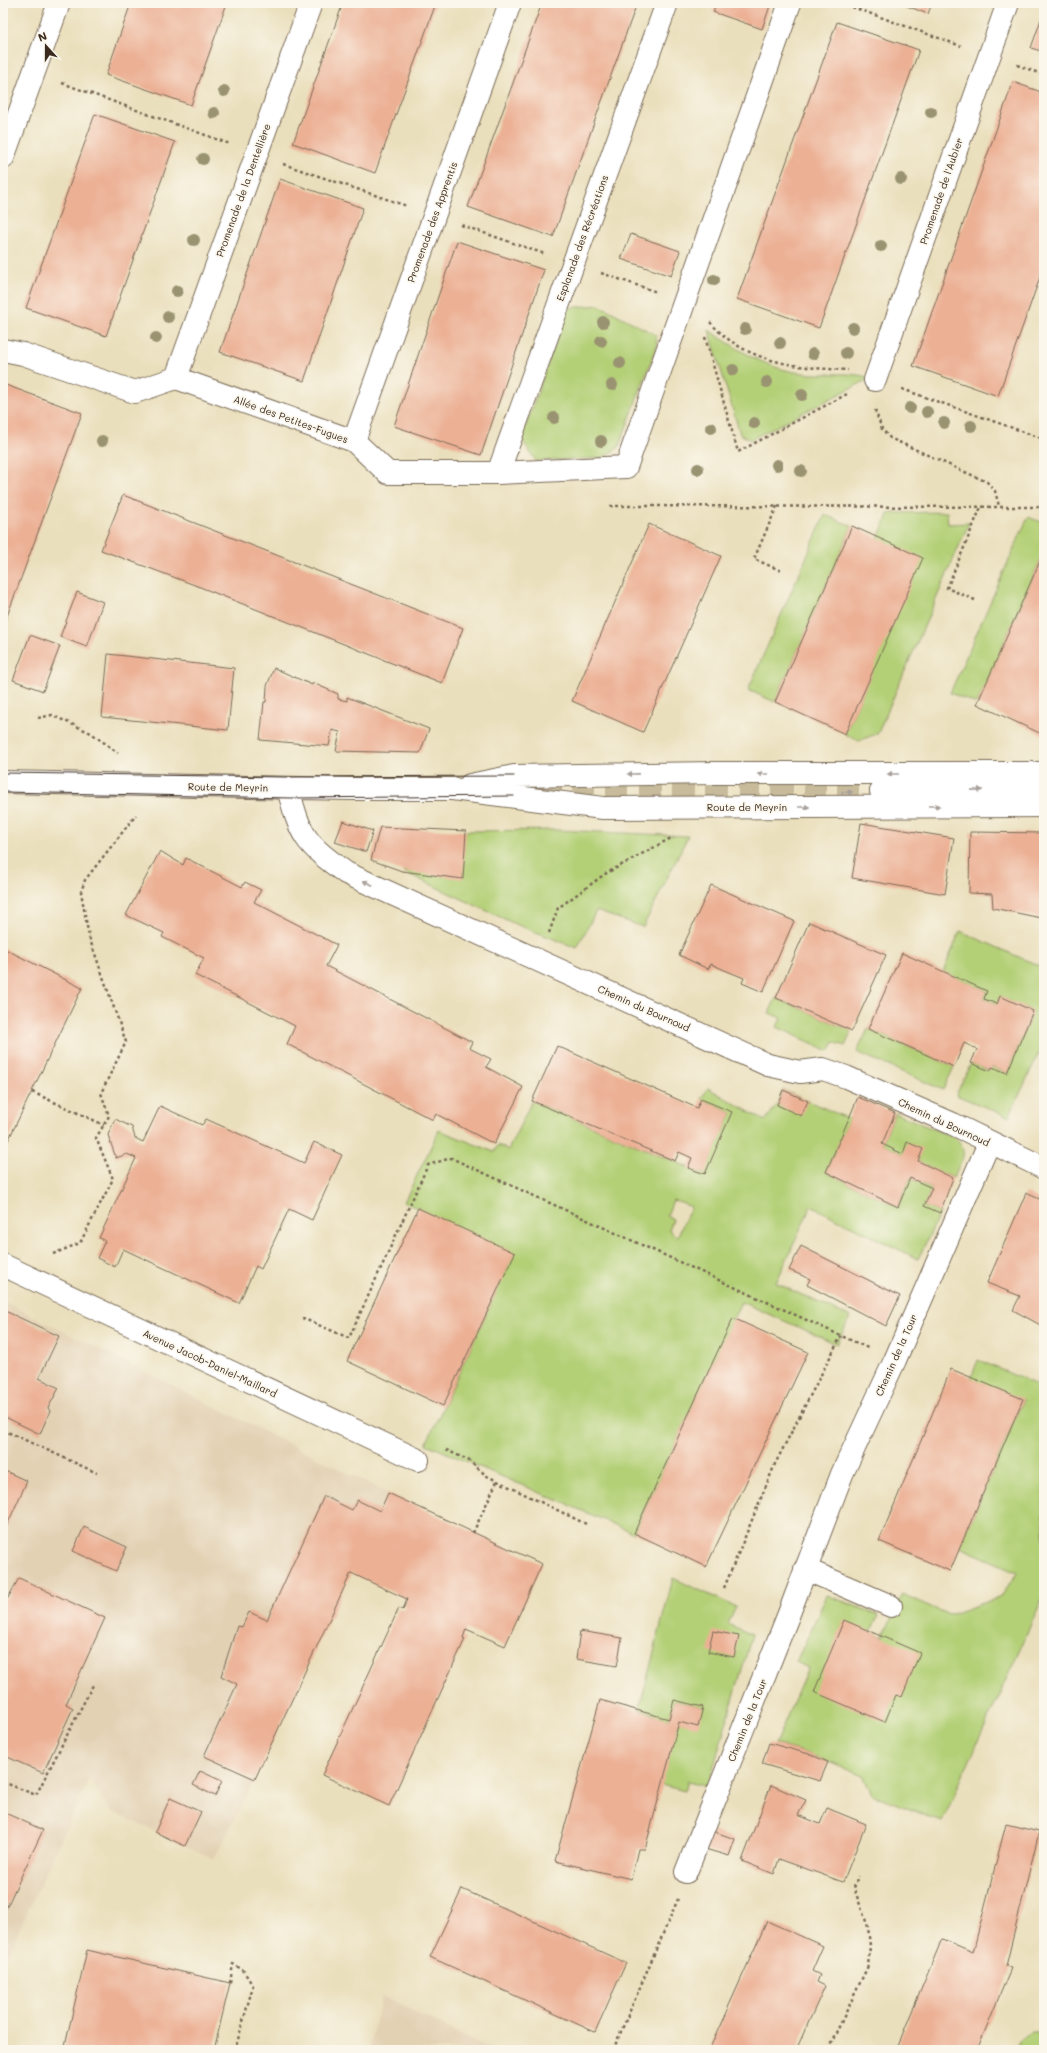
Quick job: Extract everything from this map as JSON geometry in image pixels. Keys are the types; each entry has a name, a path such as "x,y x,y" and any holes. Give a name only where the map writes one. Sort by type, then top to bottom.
{"street":[{"path":"3,158 59,3"},
{"name":"Promenade de la Dentellière","path":"176,378 311,3"},
{"name":"Promenade des Apprentis","path":"354,441 510,3"},
{"name":"Esplanade des Récréations","path":"498,472 667,3"},
{"path":"689,304 790,3"},
{"name":"Promenade de l'Aubier","path":"875,380 1008,3"},
{"name":"Allée des Petites-Fugues","path":"176,378 354,441 388,473 498,472 626,467 689,304"},
{"path":"3,350 23,354 135,392 176,378"},
{"path":"514,786 715,773 1044,773"},
{"name":"Route de Meyrin","path":"3,782 288,788 452,788 514,786 603,808 1044,806"},
{"path":"514,786 1044,789"},
{"name":"Chemin du Bournoud","path":"288,788 299,827 307,841 318,853 346,873 768,1065 800,1072 823,1069 953,1124 989,1143 1044,1168"},
{"name":"Chemin de la Tour","path":"686,1872 842,1474 895,1360 989,1143"},
{"name":"Avenue Jacob-Daniel-Maillard","path":"3,1265 418,1460"},
{"path":"805,1569 891,1606"}],"path":[{"path":"841,3 1044,75"},
{"path":"33,73 256,154 434,216"},
{"path":"476,230 536,251"},
{"path":"573,264 689,304 715,328 748,351 766,358 787,365 808,368 858,370 868,374 875,380 1044,439"},
{"path":"689,304 738,452 875,380"},
{"path":"875,380 874,405 882,429 890,438 987,482 995,491 999,506"},
{"path":"610,506 1044,507"},
{"path":"777,506 754,559 782,571"},
{"path":"975,600 947,588 981,507"},
{"path":"38,718 52,715 91,733 119,754"},
{"path":"52,1255 80,1243 113,1179 96,1138 109,1116 101,1093 126,1042 89,937 82,892 85,880 139,811"},
{"path":"547,938 558,908 605,874 675,836"},
{"path":"32,1092 104,1125"},
{"path":"302,1318 349,1338 428,1165 451,1158 895,1360"},
{"path":"724,1588 775,1464 841,1336"},
{"path":"3,1430 97,1473"},
{"path":"442,1449 468,1460 487,1476 586,1524"},
{"path":"473,1533 497,1481"},
{"path":"3,1782 36,1795 94,1683"},
{"path":"613,2050 676,1904 686,1872"},
{"path":"828,2050 868,1966 870,1946 868,1927 854,1888 858,1876"},
{"path":"230,1983 233,1964 243,1970 253,1986 235,2050"}],"shaded area":[{"path":"3,1301 388,1493 255,1779 214,1859 111,1811 89,1778 3,1965"},
{"path":"382,1996 492,2050 369,2050"}],"green space":[{"path":"599,305 656,335 657,345 619,447 602,458 536,461 521,439 568,308"},
{"path":"709,330 753,358 777,368 811,374 859,375 867,377 867,380 750,440 740,434"},
{"path":"947,512 948,524 969,523 878,733 859,741 845,734 871,674 878,538 889,513"},
{"path":"825,515 852,526 775,702 748,690"},
{"path":"1028,517 1044,523 1044,552 977,704 950,693"},
{"path":"557,830 688,836 643,927 596,911 577,948 515,924 402,871 466,831"},
{"path":"960,931 1044,968 1044,1042 1009,1117 956,1095 971,1063 989,1071 992,1067 1007,1073 1033,1011 1000,997 997,1004 984,999 987,991 943,972"},
{"path":"776,998 852,1031 845,1046 834,1042 829,1051 777,1027 781,1018 769,1013"},
{"path":"868,1029 954,1067 943,1090 857,1052"},
{"path":"708,1088 765,1121 777,1105 783,1090 849,1119 826,1172 898,1207 910,1178 932,1188 924,1206 940,1213 918,1259 811,1206 776,1283 850,1317 837,1344 741,1302 634,1533 426,1444 514,1254 404,1202 439,1130 494,1152 498,1145 508,1150 532,1101 704,1174 732,1112 701,1099","holes":["673,1200 691,1207 677,1237 669,1230 673,1219 667,1216"]},
{"path":"895,1113 957,1139 963,1149 963,1154 961,1163 953,1178 882,1144"},
{"path":"978,1360 1044,1388 1044,1595 942,1822 872,1794 863,1776 809,1754 775,1744 808,1668 796,1662 827,1595 878,1615 871,1632 883,1637 902,1594 949,1615 1001,1597 1017,1572 960,1547 1023,1400 971,1378"},
{"path":"673,1578 736,1607 728,1624 752,1635 708,1786 688,1781 685,1791 661,1785 679,1722 703,1707 674,1700 669,1719 639,1710"},
{"path":"1032,2032 1044,2032 1044,2050 1015,2050 1019,2041"}],"building":[{"path":"131,3 227,3 191,105 106,75"},
{"path":"343,3 436,3 375,173 293,143"},
{"path":"542,3 637,3 553,237 468,207"},
{"path":"716,3 771,3 762,29 713,12"},
{"path":"899,3 932,3 928,14"},
{"path":"1044,11 1044,52 1031,48"},
{"path":"837,22 919,50 819,328 737,299"},
{"path":"1013,82 1044,93 1044,266 998,396 913,366"},
{"path":"95,114 175,142 106,336 26,308"},
{"path":"280,179 363,208 304,381 220,352"},
{"path":"631,234 680,251 671,276 621,259"},
{"path":"457,241 544,270 481,455 394,426"},
{"path":"3,384 82,413 3,627"},
{"path":"123,495 463,628 442,683 200,587 101,550"},
{"path":"649,524 721,556 643,732 572,701"},
{"path":"852,526 923,558 845,734 775,702"},
{"path":"1044,552 1044,735 977,704"},
{"path":"77,592 103,602 87,647 60,637"},
{"path":"30,635 60,646 43,691 13,680"},
{"path":"108,654 234,668 228,730 102,717"},
{"path":"274,668 312,685 313,683 338,694 338,699 347,701 347,697 429,729 420,753 336,751 340,732 332,730 329,746 260,740 267,686"},
{"path":"343,821 373,831 366,852 335,842"},
{"path":"861,823 954,838 945,894 852,878"},
{"path":"380,827 466,831 463,879 402,871 371,860"},
{"path":"970,832 1044,833 1044,894 1041,894 1041,918 993,908 992,894 969,893"},
{"path":"160,851 183,865 186,858 242,887 245,882 261,890 254,902 337,945 326,966 472,1042 469,1048 491,1059 486,1067 523,1087 494,1144 436,1114 433,1120 287,1044 295,1026 195,975 204,958 162,937 164,933 126,915"},
{"path":"711,885 794,921 763,992 742,983 744,978 711,964 708,969 679,955"},
{"path":"809,922 886,955 852,1031 776,998"},
{"path":"3,948 82,988 3,1151"},
{"path":"902,953 987,991 984,999 997,1004 1000,996 1033,1011 1007,1073 992,1067 990,1071 971,1063 977,1049 964,1043 954,1067 868,1029"},
{"path":"557,1046 697,1108 701,1099 732,1112 705,1174 688,1168 692,1158 679,1152 675,1161 532,1101"},
{"path":"783,1090 808,1101 801,1116 777,1105"},
{"path":"858,1097 895,1113 882,1144 903,1154 907,1142 923,1149 918,1161 953,1178 940,1213 924,1206 932,1188 910,1178 898,1207 826,1172"},
{"path":"160,1106 202,1125 206,1119 304,1163 314,1142 342,1155 312,1220 289,1209 261,1269 256,1266 239,1303 123,1249 115,1267 97,1258 105,1241 99,1238 136,1158 127,1154 116,1158 108,1135 115,1119 132,1127 135,1138 143,1142"},
{"path":"1026,1193 1044,1201 1044,1327 1013,1310 1020,1296 987,1283"},
{"path":"418,1208 515,1253 443,1406 347,1361"},
{"path":"801,1246 900,1296 886,1326 807,1285 810,1279 789,1270"},
{"path":"3,1310 59,1336 39,1378 59,1388 48,1408 50,1411 40,1434 3,1416"},
{"path":"733,1318 808,1352 706,1567 634,1533"},
{"path":"951,1369 1023,1399 950,1571 879,1541"},
{"path":"3,1470 27,1481 3,1534"},
{"path":"388,1493 542,1564 505,1646 466,1629 463,1638 465,1639 389,1806 322,1775 399,1608 403,1610 407,1599 351,1573 255,1779 204,1756 237,1684 221,1676 237,1626 242,1627 249,1612 267,1620 324,1496 352,1510 357,1500 380,1511"},
{"path":"84,1527 127,1547 116,1571 73,1551"},
{"path":"19,1578 105,1618 66,1704 73,1708 43,1773 3,1755 3,1596 8,1598"},
{"path":"844,1620 920,1653 902,1697 896,1695 885,1722 814,1692"},
{"path":"580,1631 622,1638 617,1666 576,1659"},
{"path":"713,1631 739,1636 734,1657 708,1652"},
{"path":"600,1700 669,1719 674,1700 703,1707 698,1727 679,1722 645,1849 638,1849 631,1879 555,1861"},
{"path":"769,1743 809,1754 828,1762 820,1781 762,1764"},
{"path":"200,1771 222,1781 215,1796 193,1785"},
{"path":"771,1785 806,1800 798,1815 820,1824 827,1808 866,1824 843,1882 779,1859 774,1874 742,1861"},
{"path":"170,1798 201,1812 185,1846 155,1832"},
{"path":"3,1812 43,1830 3,1915"},
{"path":"1006,1824 1039,1832 1006,1966 1011,1968 977,2050 896,2050 942,1939 973,1952"},
{"path":"712,1831 735,1839 729,1856 705,1849"},
{"path":"462,1889 626,1963 595,2032 430,1957"},
{"path":"767,1921 823,1946 812,1971 820,1975 817,1982 825,1986 796,2050 709,2050"},
{"path":"87,1950 230,1983 214,2050 64,2050"}],"tunnel":[{"path":"540,786 899,791"}],"tram line":[{"path":"3,773 286,777 514,776"},
{"path":"3,792 291,798 514,796"}]}
